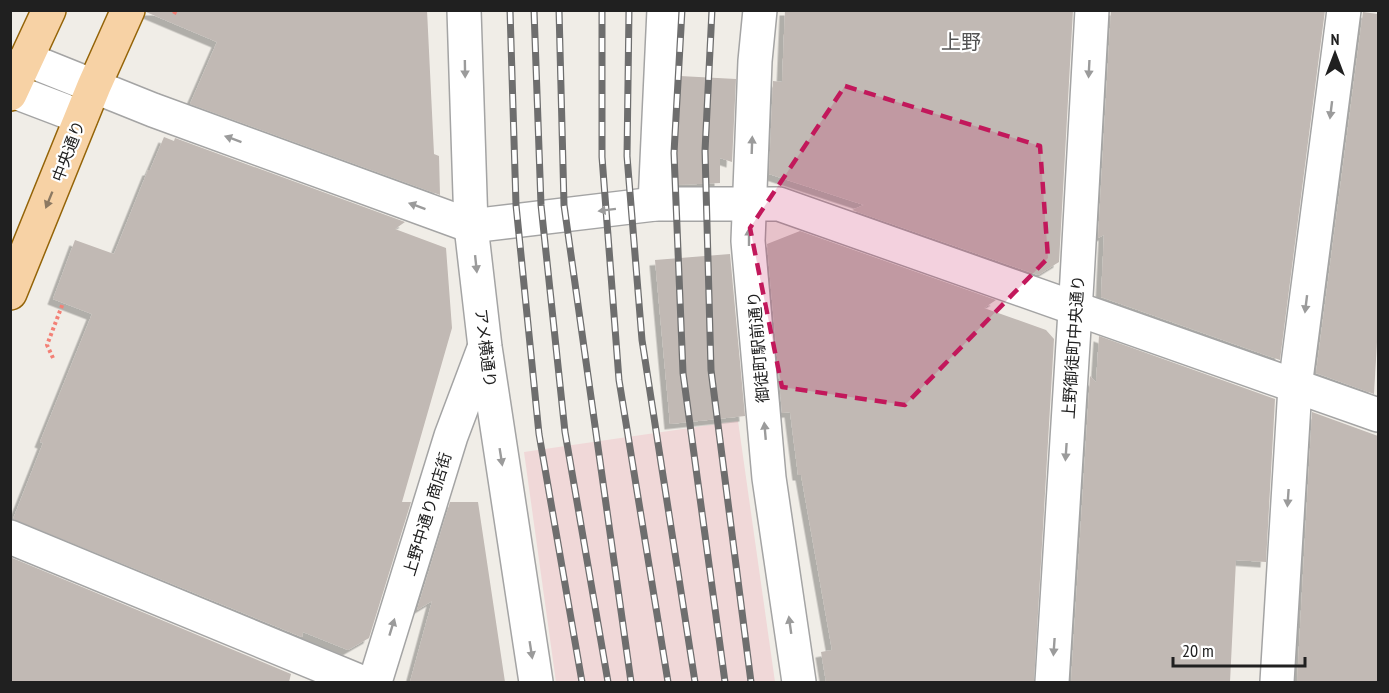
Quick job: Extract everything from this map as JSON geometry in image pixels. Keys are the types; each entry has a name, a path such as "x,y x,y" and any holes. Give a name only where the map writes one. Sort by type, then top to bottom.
{"main road":[{"path":"11,92 49,10"},
{"name":"中央通り","path":"10,293 81,117 128,10"}],"street":[{"name":"アメ横通り","path":"464,10 471,226 484,347 536,682"},
{"path":"655,204 664,10"},
{"name":"御徒町駅前通り","path":"760,10 755,61 748,241 769,478 799,682"},
{"name":"上野御徒町中央通り","path":"1052,682 1092,10"},
{"path":"1276,682 1295,387 1344,10"},
{"path":"26,59 164,114 471,226 655,204 778,204 1378,415"},
{"path":"11,92 81,117"},
{"name":"上野中通り商店街","path":"375,682 451,436 484,347"},
{"path":"10,537 361,682"}],"path":[{"path":"53,358 47,345 63,303"}],"highlighted area":[{"path":"845,86 1040,146 1048,258 905,405 782,387 750,228"}],"shaded area":[{"path":"738,421 775,682 556,682 524,452"}],"building":[{"path":"146,10 427,10 434,154 439,156 440,195 190,104 217,42 146,12"},
{"path":"785,10 1073,10 1059,262 1038,275 852,210 864,205 769,174 773,81 782,82"},
{"path":"1111,10 1325,10 1280,360 1101,297 1104,235 1098,238"},
{"path":"1363,12 1378,14 1378,325 1374,394 1316,373"},
{"path":"680,76 736,79 732,162 720,158 720,183 675,185"},
{"path":"164,137 174,141 175,138 405,222 395,229 446,248 452,328 402,502 411,502 369,638 348,650 303,632 302,637 13,519 43,443 40,442 92,314 53,299 75,240 114,254"},
{"path":"800,231 996,300 984,308 1046,330 1054,339 1034,682 826,682 821,652 832,650 801,475 798,475 790,412 782,413 767,244"},
{"path":"730,254 745,416 670,424 655,260"},
{"path":"1099,336 1275,399 1266,562 1236,560 1230,682 1071,682 1090,376 1096,382"},
{"path":"1312,412 1378,436 1378,682 1297,682"},
{"path":"450,502 478,502 505,682 410,682 432,601 417,610"},
{"path":"10,557 291,674 289,682 10,682"}],"railway":[{"path":"510,10 516,205 539,434 582,682"},
{"path":"534,10 541,205 565,432 608,682"},
{"path":"559,10 564,205 631,682"},
{"path":"602,10 602,157 619,380 668,682"},
{"path":"629,10 627,156 642,340 695,682"},
{"path":"682,10 674,153 683,373 725,682"},
{"path":"712,10 705,151 711,370 751,682"}],"district":[{"name":"上野","path":"961,42"}]}
